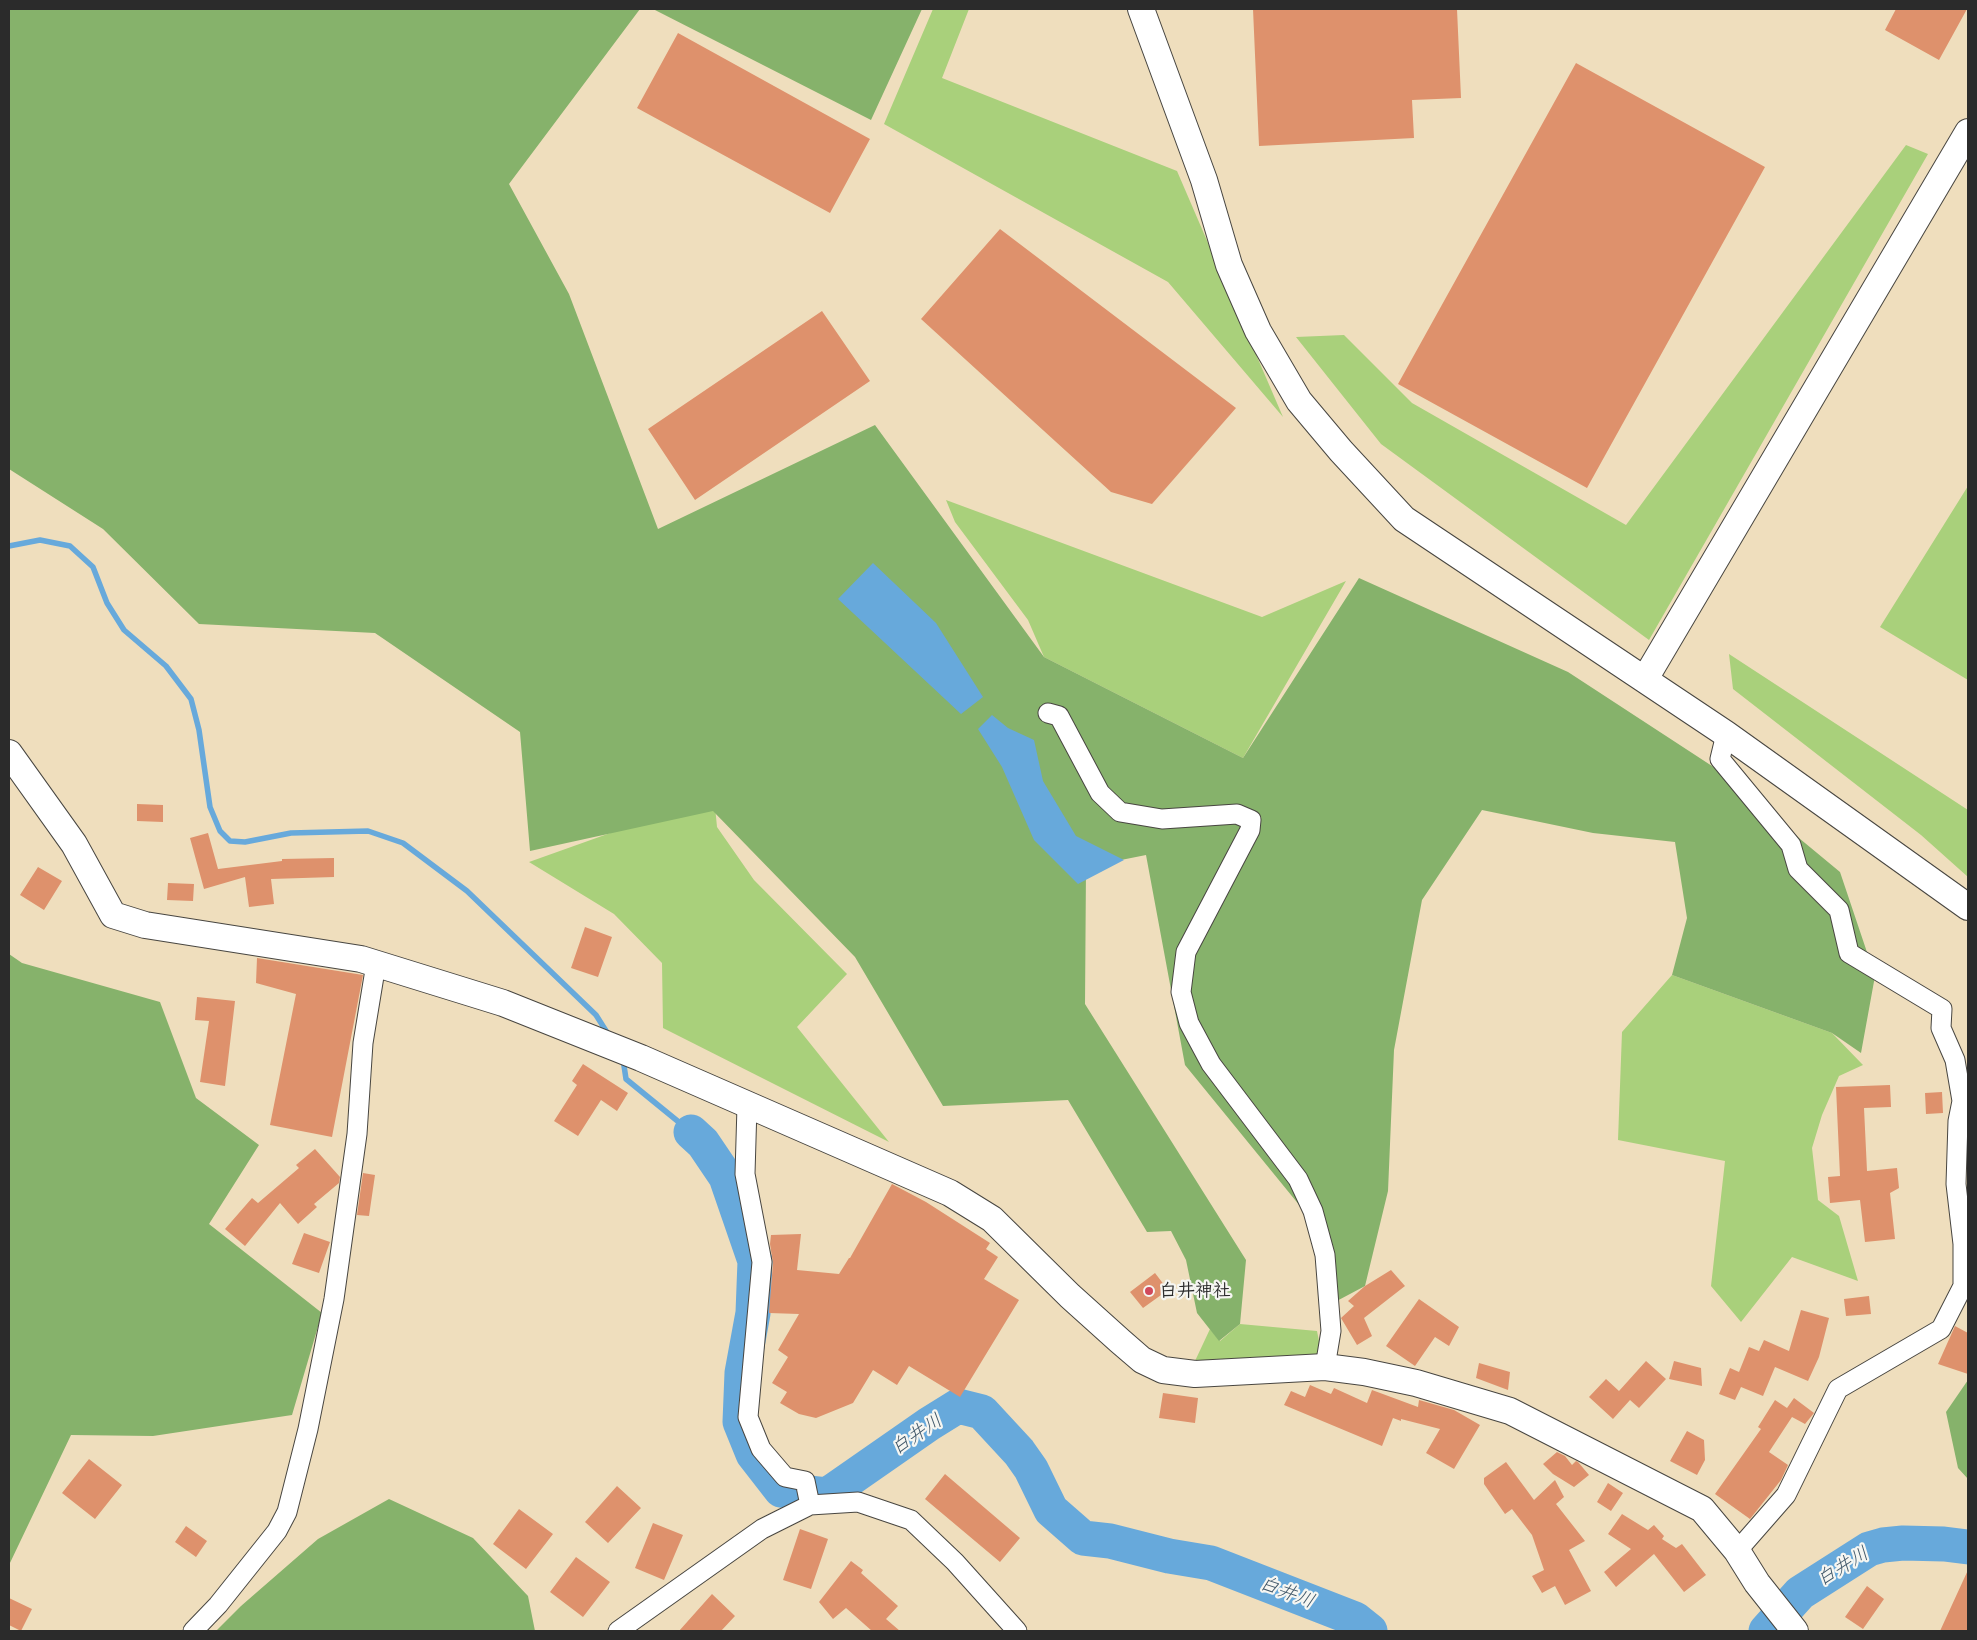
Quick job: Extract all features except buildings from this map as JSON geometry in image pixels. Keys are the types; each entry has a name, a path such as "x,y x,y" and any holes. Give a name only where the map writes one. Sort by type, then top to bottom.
{"street":[{"path":"1141,9 1204,180 1229,265 1258,331 1298,401 1404,519 1726,734 1968,907"},
{"path":"1645,679 1968,132"},
{"path":"1048,713 1059,716 1100,793 1120,812 1162,819 1237,814 1250,820 1250,830 1186,952 1181,992 1188,1024 1212,1064 1298,1179 1313,1211 1325,1255 1331,1331 1325,1367"},
{"path":"1726,734 1720,759 1791,845 1798,869 1839,910 1849,953 1942,1009 1941,1028 1955,1060 1962,1101 1958,1121 1956,1184 1962,1244 1963,1286 1941,1329 1838,1389 1786,1495 1737,1551"},
{"path":"9,752 74,844 113,915 145,925 361,959 503,1003 642,1058 950,1194 992,1219 1065,1291 1120,1341 1142,1360 1163,1370 1195,1374 1325,1367 1364,1372 1416,1383 1510,1412 1702,1509 1737,1551 1757,1583 1795,1631"},
{"path":"193,1631 218,1605 277,1531 287,1512 308,1429 334,1299 358,1134 363,1043 376,964"},
{"path":"748,1106 746,1174 762,1262 748,1417 761,1449 785,1477 805,1481 810,1505"},
{"path":"618,1631 762,1529 810,1505 858,1502 911,1520 955,1562 1016,1631"}],"green space":[{"path":"9,9 640,9 509,184 569,294 658,529 875,425 1044,657 1243,758 1359,578 1568,672 1712,766 1840,872 1875,976 1861,1053 1832,1033 1672,975 1687,918 1675,842 1593,833 1482,810 1422,900 1394,1050 1388,1191 1365,1286 1333,1303 1325,1255 1300,1206 1185,1065 1146,855 1086,867 1085,1004 1246,1260 1240,1324 1219,1341 1197,1313 1186,1260 1171,1231 1147,1232 1068,1100 943,1106 855,957 713,811 530,851 520,732 375,633 199,624 103,529 9,469"},
{"path":"653,9 922,9 871,120"},
{"path":"933,9 969,9 942,78 1177,171 1283,417 1168,282 884,124"},
{"path":"1906,145 1928,154 1649,640 1381,444 1296,337 1344,335 1412,403 1626,525"},
{"path":"1968,486 1968,680 1880,627"},
{"path":"946,500 1262,617 1346,581 1243,758 1044,657 1028,620 955,522"},
{"path":"1729,654 1968,810 1968,877 1921,835 1733,689"},
{"path":"714,796 717,827 754,880 847,974 797,1027 889,1142 663,1028 662,963 614,914 529,862"},
{"path":"9,954 22,963 160,1002 196,1098 259,1145 209,1224 322,1313 292,1415 153,1436 71,1435 9,1565"},
{"path":"1672,975 1832,1033 1863,1065 1839,1076 1822,1115 1812,1148 1818,1200 1839,1216 1858,1281 1792,1257 1741,1322 1711,1286 1725,1161 1618,1140 1622,1032"},
{"path":"1240,1324 1317,1331 1322,1356 1195,1361 1210,1329 1220,1341"},
{"path":"1968,1380 1968,1479 1958,1468 1946,1412"},
{"path":"389,1499 473,1538 528,1596 535,1631 216,1631 241,1606 318,1539"}],"water":[{"path":"873,563 936,623 983,697 961,714 838,599"},
{"path":"992,715 1008,728 1034,740 1043,781 1076,836 1124,860 1078,884 1034,840 1002,767 978,729"}],"waterway":[{"path":"9,546 40,540 70,546 93,567 107,603 124,630 166,666 191,699 199,730 210,807 220,831 230,841 245,842 291,833 368,831 403,843 467,891 596,1015 608,1034"},
{"path":"623,1059 626,1079 691,1132"},
{"name":"白井川","path":"691,1132 703,1143 726,1177 755,1261 753,1313 742,1373 740,1422 753,1454 781,1490 827,1495 958,1406 982,1412 1019,1452 1031,1469 1051,1510 1083,1538 1110,1541 1169,1556 1211,1563 1355,1619 1370,1631"},
{"name":"白井川","path":"1766,1631 1800,1593 1869,1549 1883,1545 1903,1543 1944,1544 1968,1547"}],"place":[{"name":"白井神社","path":"1149,1291"}]}
